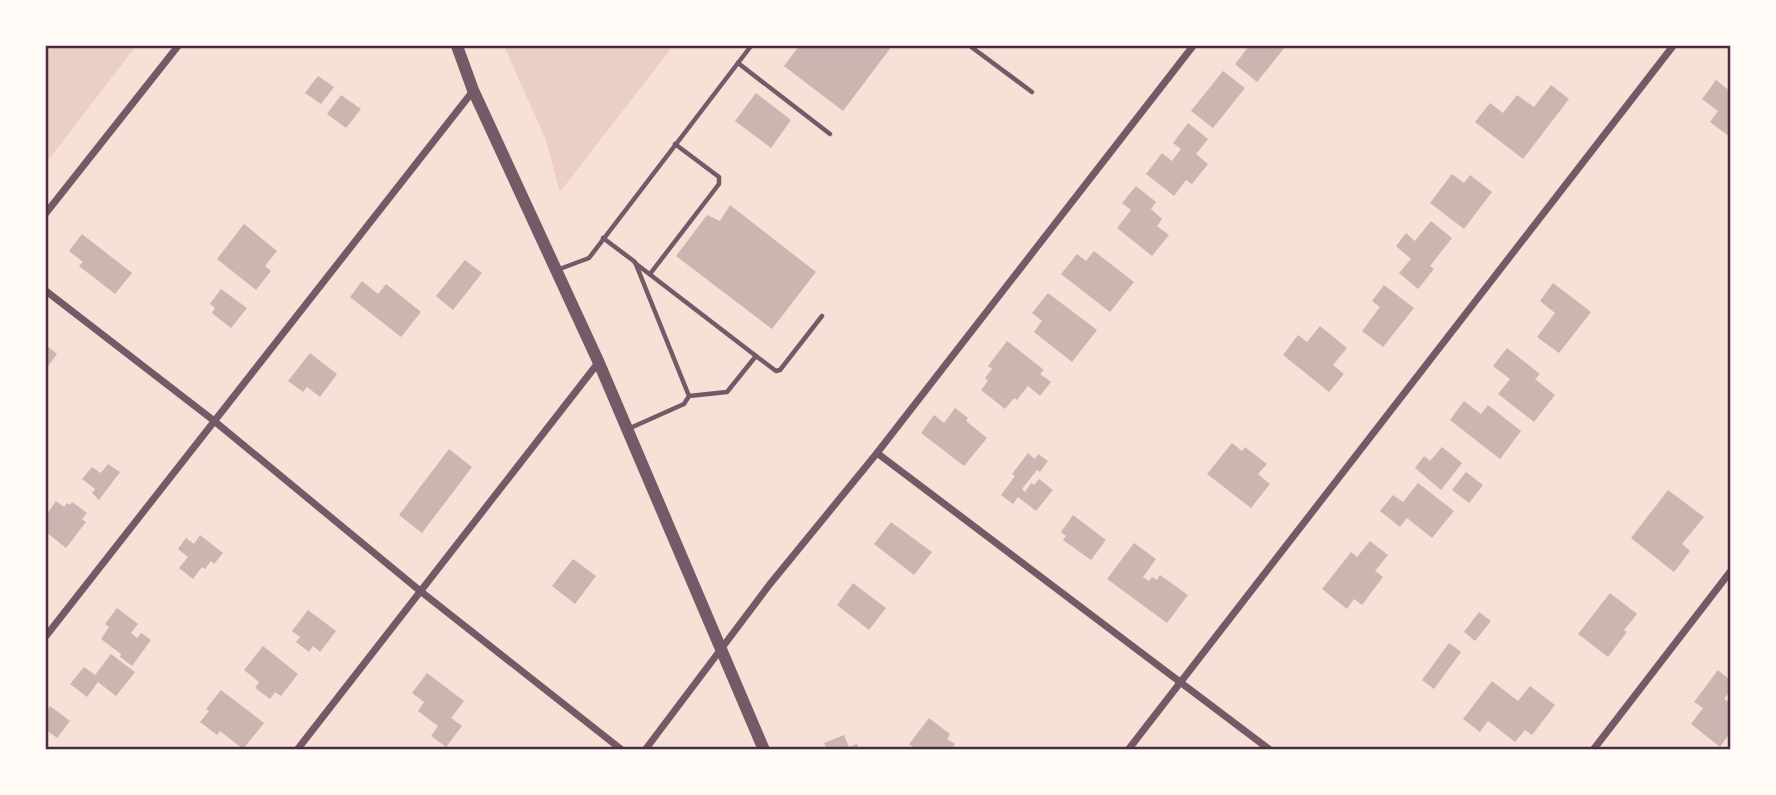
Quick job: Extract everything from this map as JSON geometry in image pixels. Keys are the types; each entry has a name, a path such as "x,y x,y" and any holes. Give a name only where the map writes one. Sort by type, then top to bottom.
{"street":[{"path":"46,213 178,46"},
{"path":"457,46 473,90 628,429 764,750"},
{"path":"645,750 770,584 877,453 1193,46"},
{"path":"1128,750 1673,46"},
{"path":"46,636 473,90"},
{"path":"46,290 622,750"},
{"path":"296,750 599,363"},
{"path":"877,453 1270,750"},
{"path":"1593,750 1731,572"}],"lane":[{"path":"556,271 589,258 751,46"},
{"path":"970,46 1032,92"},
{"path":"737,63 830,134"},
{"path":"650,274 719,184 719,177 675,144"},
{"path":"603,237 776,371 780,370 822,316"},
{"path":"635,262 689,396"},
{"path":"689,396 727,392 756,356"},
{"path":"628,429 684,404 689,396"}],"shaded area":[{"path":"46,46 136,46 46,163"},
{"path":"504,46 673,46 560,192 545,138"}],"building":[{"path":"799,46 892,46 843,111 784,66"},
{"path":"1249,46 1286,46 1257,82 1235,64"},
{"path":"1223,71 1245,88 1213,128 1191,111"},
{"path":"318,76 334,87 321,104 305,93"},
{"path":"1716,80 1730,91 1730,137 1710,122 1718,111 1702,99"},
{"path":"1551,85 1569,99 1523,159 1475,122 1490,103 1503,113 1517,95 1534,107"},
{"path":"756,93 791,120 771,148 735,121"},
{"path":"341,95 361,109 346,128 327,114"},
{"path":"1188,123 1208,139 1196,154 1208,164 1192,184 1186,180 1174,196 1146,174 1162,153 1172,161 1181,149 1173,143"},
{"path":"1452,174 1464,183 1470,175 1492,192 1464,229 1430,203"},
{"path":"1136,186 1156,202 1151,209 1162,219 1157,226 1169,235 1152,256 1117,228 1131,210 1122,203"},
{"path":"730,205 816,272 772,329 676,256 707,215 720,221"},
{"path":"1431,221 1452,238 1430,266 1434,269 1418,289 1399,273 1411,259 1396,246 1406,233 1415,241"},
{"path":"244,224 277,251 265,266 271,271 256,290 217,259"},
{"path":"82,234 132,273 115,294 79,266 83,262 69,251"},
{"path":"1094,251 1134,282 1110,312 1061,274 1077,254 1086,261"},
{"path":"465,260 482,273 453,310 436,296"},
{"path":"362,281 378,294 386,284 421,312 401,337 350,297"},
{"path":"1553,283 1591,312 1559,353 1537,337 1555,313 1540,301"},
{"path":"1384,285 1414,308 1383,347 1362,331 1380,307 1372,301"},
{"path":"221,289 247,308 231,328 212,313 215,308 210,304"},
{"path":"1048,293 1097,330 1072,362 1034,332 1042,321 1032,313"},
{"path":"1320,326 1347,348 1333,365 1344,374 1329,392 1283,355 1298,335 1307,342"},
{"path":"1007,341 1044,370 1040,374 1051,382 1040,396 1028,386 1017,400 1014,398 1005,409 981,390 992,369 988,366"},
{"path":"46,345 57,354 46,369"},
{"path":"1507,348 1540,374 1535,379 1555,395 1534,422 1498,394 1510,379 1493,366"},
{"path":"310,353 337,374 320,397 307,387 303,392 288,381"},
{"path":"1464,401 1481,414 1488,405 1521,431 1500,459 1450,420"},
{"path":"955,408 987,438 964,466 921,433 934,415 944,423"},
{"path":"1232,443 1242,451 1245,447 1267,464 1258,474 1270,484 1251,508 1207,474"},
{"path":"1442,447 1462,463 1441,490 1415,468 1424,456 1430,461"},
{"path":"449,449 472,467 422,533 399,515"},
{"path":"1028,453 1035,459 1038,454 1048,461 1022,489 1025,492 1031,483 1034,485 1039,479 1053,490 1036,511 1018,497 1013,504 1001,495 1015,476 1012,474"},
{"path":"108,464 120,472 99,500 92,493 95,489 82,479 92,467 101,473"},
{"path":"1466,472 1483,485 1469,503 1452,490"},
{"path":"1418,483 1454,511 1432,538 1407,518 1400,527 1380,511 1393,495 1403,502"},
{"path":"1668,490 1704,517 1682,544 1690,551 1674,572 1631,538"},
{"path":"56,501 64,507 72,502 87,513 82,519 86,522 66,548 46,532 46,515"},
{"path":"1073,515 1106,540 1091,560 1063,540 1066,536 1061,532"},
{"path":"891,522 932,552 914,575 874,544"},
{"path":"200,535 223,553 214,564 211,561 205,569 202,567 193,579 179,568 188,557 178,549 186,538 194,544"},
{"path":"1370,541 1388,555 1375,571 1383,577 1362,605 1354,599 1347,609 1322,589 1351,552 1357,557"},
{"path":"1134,543 1156,559 1143,577 1149,581 1152,577 1157,580 1160,575 1188,595 1167,623 1107,579"},
{"path":"573,559 596,576 575,604 552,586"},
{"path":"853,583 886,608 869,630 837,605"},
{"path":"1610,593 1637,614 1608,657 1578,634"},
{"path":"117,608 138,624 131,633 137,638 141,633 151,640 132,666 101,639 109,627 105,624"},
{"path":"308,610 336,631 320,652 313,646 309,652 296,642 300,637 292,631"},
{"path":"1479,612 1491,621 1475,641 1464,632"},
{"path":"1449,643 1461,652 1434,689 1422,680"},
{"path":"263,646 298,674 281,696 275,692 270,699 255,688 259,682 244,670"},
{"path":"111,654 135,672 116,696 98,682 87,697 70,684 84,667 95,675"},
{"path":"1718,670 1730,680 1730,691 1724,699 1730,703 1730,733 1720,747 1691,724 1703,708 1694,702"},
{"path":"427,673 464,701 451,718 462,726 446,747 431,736 438,726 418,711 424,702 412,693"},
{"path":"1492,681 1518,701 1530,686 1555,705 1532,735 1525,730 1515,742 1488,721 1480,732 1463,719"},
{"path":"221,690 264,723 243,749 220,731 217,735 200,722 209,711 206,709"},
{"path":"50,706 70,721 57,738 46,730 46,712"},
{"path":"929,718 950,734 947,739 955,744 951,750 917,750 909,744"},
{"path":"844,735 849,747 857,744 859,750 827,750 824,743"}]}
